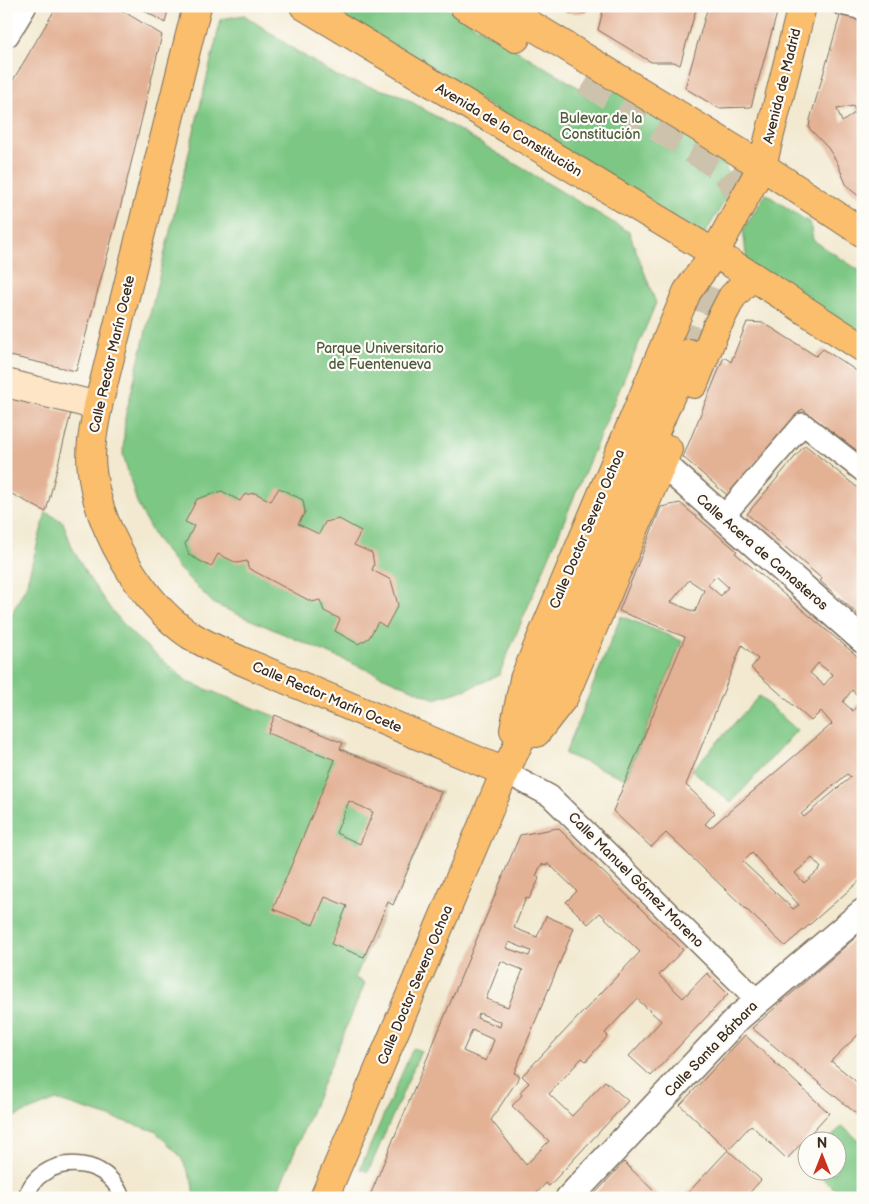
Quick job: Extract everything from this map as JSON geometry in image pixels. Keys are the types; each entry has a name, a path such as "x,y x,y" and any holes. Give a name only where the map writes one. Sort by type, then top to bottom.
{"main road":[{"name":"Calle Rector Marín Ocete","path":"198,6 98,406 92,441 92,470 97,498 113,538 134,574 158,606 174,622 190,634 242,661 506,772"},
{"name":"Avenida de la Constitución","path":"304,6 752,276 863,348"},
{"path":"464,6 586,81"},
{"path":"500,6 762,166 863,233"},
{"name":"Avenida de Madrid","path":"762,166 802,6"},
{"path":"716,328 711,312 714,254 762,166"},
{"name":"Calle Doctor Severo Ochoa","path":"687,292 688,239"},
{"name":"Calle Doctor Severo Ochoa","path":"506,772 524,679 687,292 714,254"},
{"name":"Calle Doctor Severo Ochoa","path":"506,772 564,697 716,328 732,298 752,276"},
{"name":"Calle Doctor Severo Ochoa","path":"324,1198 506,772 544,690 689,353"},
{"path":"6,383 98,406"}],"street":[{"path":"6,34 23,6"},
{"path":"840,7 863,14"},
{"path":"723,517 803,424 863,471"},
{"name":"Calle Acera de Canasteros","path":"662,463 863,640"},
{"name":"Calle Manuel Gómez Moreno","path":"506,772 550,796 758,1001"},
{"name":"Calle Santa Bárbara","path":"569,1198 738,1018 863,912"},
{"path":"25,1198 30,1186 42,1173 59,1166 76,1163 94,1167 109,1176 120,1190 122,1198"}],"green space":[{"name":"Bulevar de la Constitución","path":"324,6 443,6 581,89 591,74 723,156 732,189 704,235"},
{"name":"Parque Universitario de Fuentenueva","path":"244,15 340,78 400,95 629,232 656,303 499,675 467,689 435,699 214,604 180,570 154,536 137,503 123,454 125,418 221,19"},
{"path":"766,194 810,223 813,240 863,273 863,336 747,262 743,230"},
{"path":"46,512 63,522 72,547 87,575 109,607 132,634 188,682 343,743 340,749 441,792 393,905 388,903 355,978 365,983 275,1198 194,1198 192,1181 181,1157 155,1131 56,1100 16,1116 6,1126 6,625 26,586"},
{"path":"621,616 682,641 626,779 565,754"},
{"path":"759,696 797,730 731,803 692,770"},
{"path":"413,1048 421,1051 368,1172 360,1169"},
{"path":"842,1126 863,1144 863,1198 845,1198 827,1182 846,1182 846,1132 836,1132"}],"building":[{"path":"57,6 115,6 162,35 121,205 76,371 6,355 6,92"},
{"path":"137,6 169,6 165,23"},
{"path":"557,6 588,6 586,13 569,13"},
{"path":"604,6 697,6 680,65 674,62 651,62 598,30"},
{"path":"708,6 779,6 751,107 718,108 685,88"},
{"path":"842,9 863,18 863,126 861,127 863,130 863,199 846,184 837,162 828,148 809,128","holes":["853,106 856,112 842,122 837,109"]},
{"path":"747,322 764,323 816,356 823,349 863,375 863,455 802,409 727,495 683,457 724,357 731,362"},
{"path":"6,397 71,413 46,512 6,491"},
{"path":"805,445 863,492 863,619 820,581 822,579 747,514"},
{"path":"279,488 303,500 305,512 298,524 319,534 325,522 339,519 361,531 354,545 372,553 374,565 372,570 391,580 398,605 386,627 378,622 369,638 358,644 335,631 340,619 324,611 320,600 312,602 248,568 247,561 237,563 218,554 211,567 189,555 185,544 194,526 185,522 197,499 222,491 240,501 244,495 255,493 271,501"},
{"path":"680,503 737,551 735,553 863,661 863,878 785,946 666,833 651,847 613,811 685,637 619,611 661,507","holes":["716,576 728,587 721,596 708,585","689,580 704,590 695,612 671,602","742,645 758,659 751,668 811,721 821,711 832,724 710,828 705,824 715,813 686,785","818,663 833,675 824,685 810,673","852,690 862,699 853,711 843,702","847,774 851,777 804,817 801,814","752,853 799,905 793,909 743,862","812,858 821,868 804,883 795,873"]},
{"path":"275,715 343,743 340,749 441,792 393,905 388,902 364,957 331,944 347,906 325,897 313,925 273,909 335,760 268,733","holes":["349,801 373,812 360,844 336,833"]},
{"path":"558,828 683,950 659,975 683,998 707,973 728,994 651,1076 629,1056 661,1021 637,999 605,1033 608,1036 586,1061 582,1058 549,1094 572,1116 605,1081 628,1101 549,1186 546,1183 532,1198 369,1198 520,835","holes":["549,864 577,891 566,902 588,924 600,913 640,952 522,1076 529,1083 520,1092 522,1095 512,1106 549,1141 526,1165 491,1120 520,1076 514,1073 574,928 546,916 537,937 514,928 526,898 529,899 538,881 539,878 536,876 541,865","509,942 531,951 529,956 506,948","501,961 523,970 508,1007 486,999","479,1013 501,1022 500,1027 477,1018","472,1030 494,1040 486,1061 463,1051"]},
{"path":"863,931 863,1030 831,1061 863,1087 863,1119 752,1028"},
{"path":"745,1035 829,1113 812,1132 796,1132 796,1149 787,1159 751,1125 728,1150 680,1105"},
{"path":"728,1150 761,1180 745,1198 683,1198"},
{"path":"624,1162 661,1198 591,1198"}],"tunnel":[{"path":"586,81 724,170 738,190 737,219"},
{"path":"689,353 730,239"}]}
